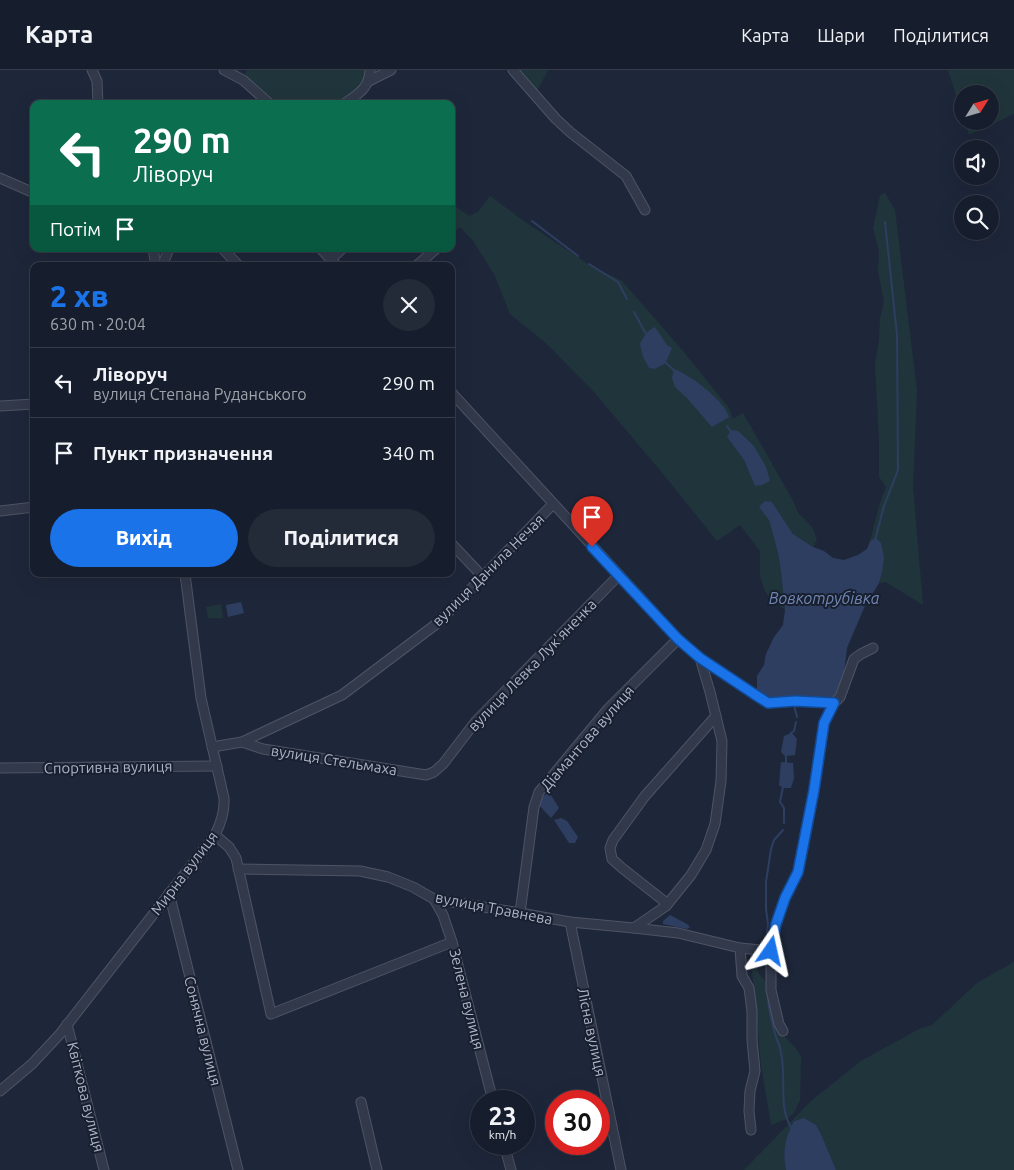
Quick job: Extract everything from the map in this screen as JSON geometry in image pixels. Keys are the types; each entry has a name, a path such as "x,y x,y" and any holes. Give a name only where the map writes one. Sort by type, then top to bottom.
{"street":[{"path":"92,70 97,81 98,100"},
{"path":"224,70 242,80 265,100"},
{"path":"369,81 370,70"},
{"path":"350,100 362,91 369,81 391,70"},
{"path":"513,70 556,119 626,176 645,210"},
{"path":"0,178 30,191"},
{"path":"226,252 235,262"},
{"path":"324,252 333,262"},
{"path":"421,262 432,252"},
{"path":"455,396 678,639 700,658 768,703 795,701 834,703"},
{"path":"0,406 30,404"},
{"name":"вулиця Данила Нечая","path":"212,747 242,742 342,695 439,622 553,504"},
{"path":"0,511 30,507"},
{"path":"455,547 483,577"},
{"name":"вулиця Левка Лук'яненка","path":"426,776 443,764 476,720 619,575"},
{"name":"Мирна вулиця","path":"0,1091 32,1064 67,1024 215,835 221,822 225,805 201,698 185,577"},
{"name":"Діамантова вулиця","path":"520,913 534,807 539,792 606,710 678,639"},
{"path":"783,1030 772,990 771,951 776,924 785,898 798,872 814,790 824,723 834,703 840,697 854,658 873,648"},
{"path":"634,928 666,906 691,875 706,850 715,824 721,781 722,741 700,658"},
{"path":"666,906 664,901 612,859 610,848 613,840 646,796 716,716"},
{"name":"вулиця Стельмаха","path":"242,742 263,749 426,776"},
{"name":"Спортивна вулиця","path":"0,768 217,766"},
{"path":"215,835 229,846 236,858 271,1014 452,942"},
{"name":"вулиця Травнева","path":"238,870 360,871 388,877 413,887 434,900 570,922 678,933 740,948 771,951"},
{"name":"Сонячна вулиця","path":"169,893 238,1170"},
{"name":"Зелена вулиця","path":"434,900 444,915 452,942 490,1090"},
{"name":"Лісна вулиця","path":"570,922 622,1170"},
{"path":"740,948 742,976 749,988 752,1011 755,1071 750,1091 751,1130"},
{"name":"Квіткова вулиця","path":"67,1024 104,1170"},
{"path":"361,1102 377,1170"},
{"path":"507,1155 511,1170"}],"green space":[{"path":"247,70 367,70 363,85 345,100 274,100 245,76"},
{"path":"511,70 548,70 534,97"},
{"path":"948,70 1014,70 1014,114 999,121 999,85 954,85 954,89"},
{"path":"968,130 980,130 969,135"},
{"path":"885,193 895,210 917,391 913,487 923,605 886,582 879,583 882,572 870,541 886,487 879,477 875,364 884,301 878,271 879,250 873,228 880,196"},
{"path":"490,196 591,266 622,281 683,351 729,408 733,419 743,413 799,514 812,527 817,539 813,547 793,534 772,502 769,520 778,553 785,610 771,600 765,591 760,576 760,551 740,525 717,541 594,392 546,343 510,314 495,276 474,242 460,227 455,229 455,206 469,216 478,212","holes":["672,348 666,363 655,369 649,368 643,357","686,397 729,417 712,426","727,437 770,481 755,486 744,460"]},
{"path":"221,604 223,618 208,618 206,607"},
{"path":"755,962 759,974 768,984 778,1029 801,1056 800,1100 794,1113 787,1119 771,1125 761,1065 751,965"},
{"path":"1014,962 1014,1170 836,1170 816,1125 804,1118 794,1121 788,1133 784,1151 786,1170 744,1170 811,1101 861,1061 919,1029 932,1025 977,983"}],"water":[{"path":"655,327 667,345 672,348 666,363 655,369 649,368 643,357 640,344 646,334"},
{"path":"674,369 706,389 721,403 729,417 712,427 675,387 672,378"},
{"path":"731,430 738,431 754,446 766,467 770,481 755,486 744,460 727,437"},
{"name":"Вовкотрубівка","path":"765,501 772,502 793,534 833,558 844,560 858,555 867,549 870,541 876,538 881,543 884,558 879,583 864,608 847,648 843,682 834,699 772,699 760,693 757,689 757,676 764,665 766,654 774,637 783,625 785,610 778,553 769,520 759,507"},
{"path":"241,602 244,613 228,617 226,605"},
{"path":"791,733 797,739 795,755 785,756 781,752 784,736"},
{"path":"781,762 793,763 794,778 791,788 783,788 779,785"},
{"path":"549,792 559,808 551,818 539,805 539,799"},
{"path":"561,818 567,821 578,837 575,843 569,843 554,820"},
{"path":"670,915 690,927 687,929 663,924 663,921"},
{"path":"804,1118 816,1125 836,1170 786,1170 784,1151 788,1133 794,1121"}],"waterway":[{"path":"532,221 578,256"},
{"path":"875,540 884,506 898,470 897,335 885,222"},
{"path":"589,264 618,282 627,299"},
{"path":"634,312 646,334"},
{"path":"666,363 675,371"},
{"path":"727,426 731,432"},
{"path":"794,705 797,717"},
{"path":"791,735 796,722"},
{"path":"786,755 786,765"},
{"path":"783,787 780,802 784,808 784,823"},
{"path":"765,947 768,924 766,882 771,849 774,840 783,830"},
{"path":"765,953 767,968"},
{"path":"768,995 770,1016 782,1058 784,1108 791,1127"}],"route":[{"path":"592,547 678,639 700,658 757,696 768,703 795,701 834,703 824,723 814,790 798,872 785,898 776,924 771,951"}]}
